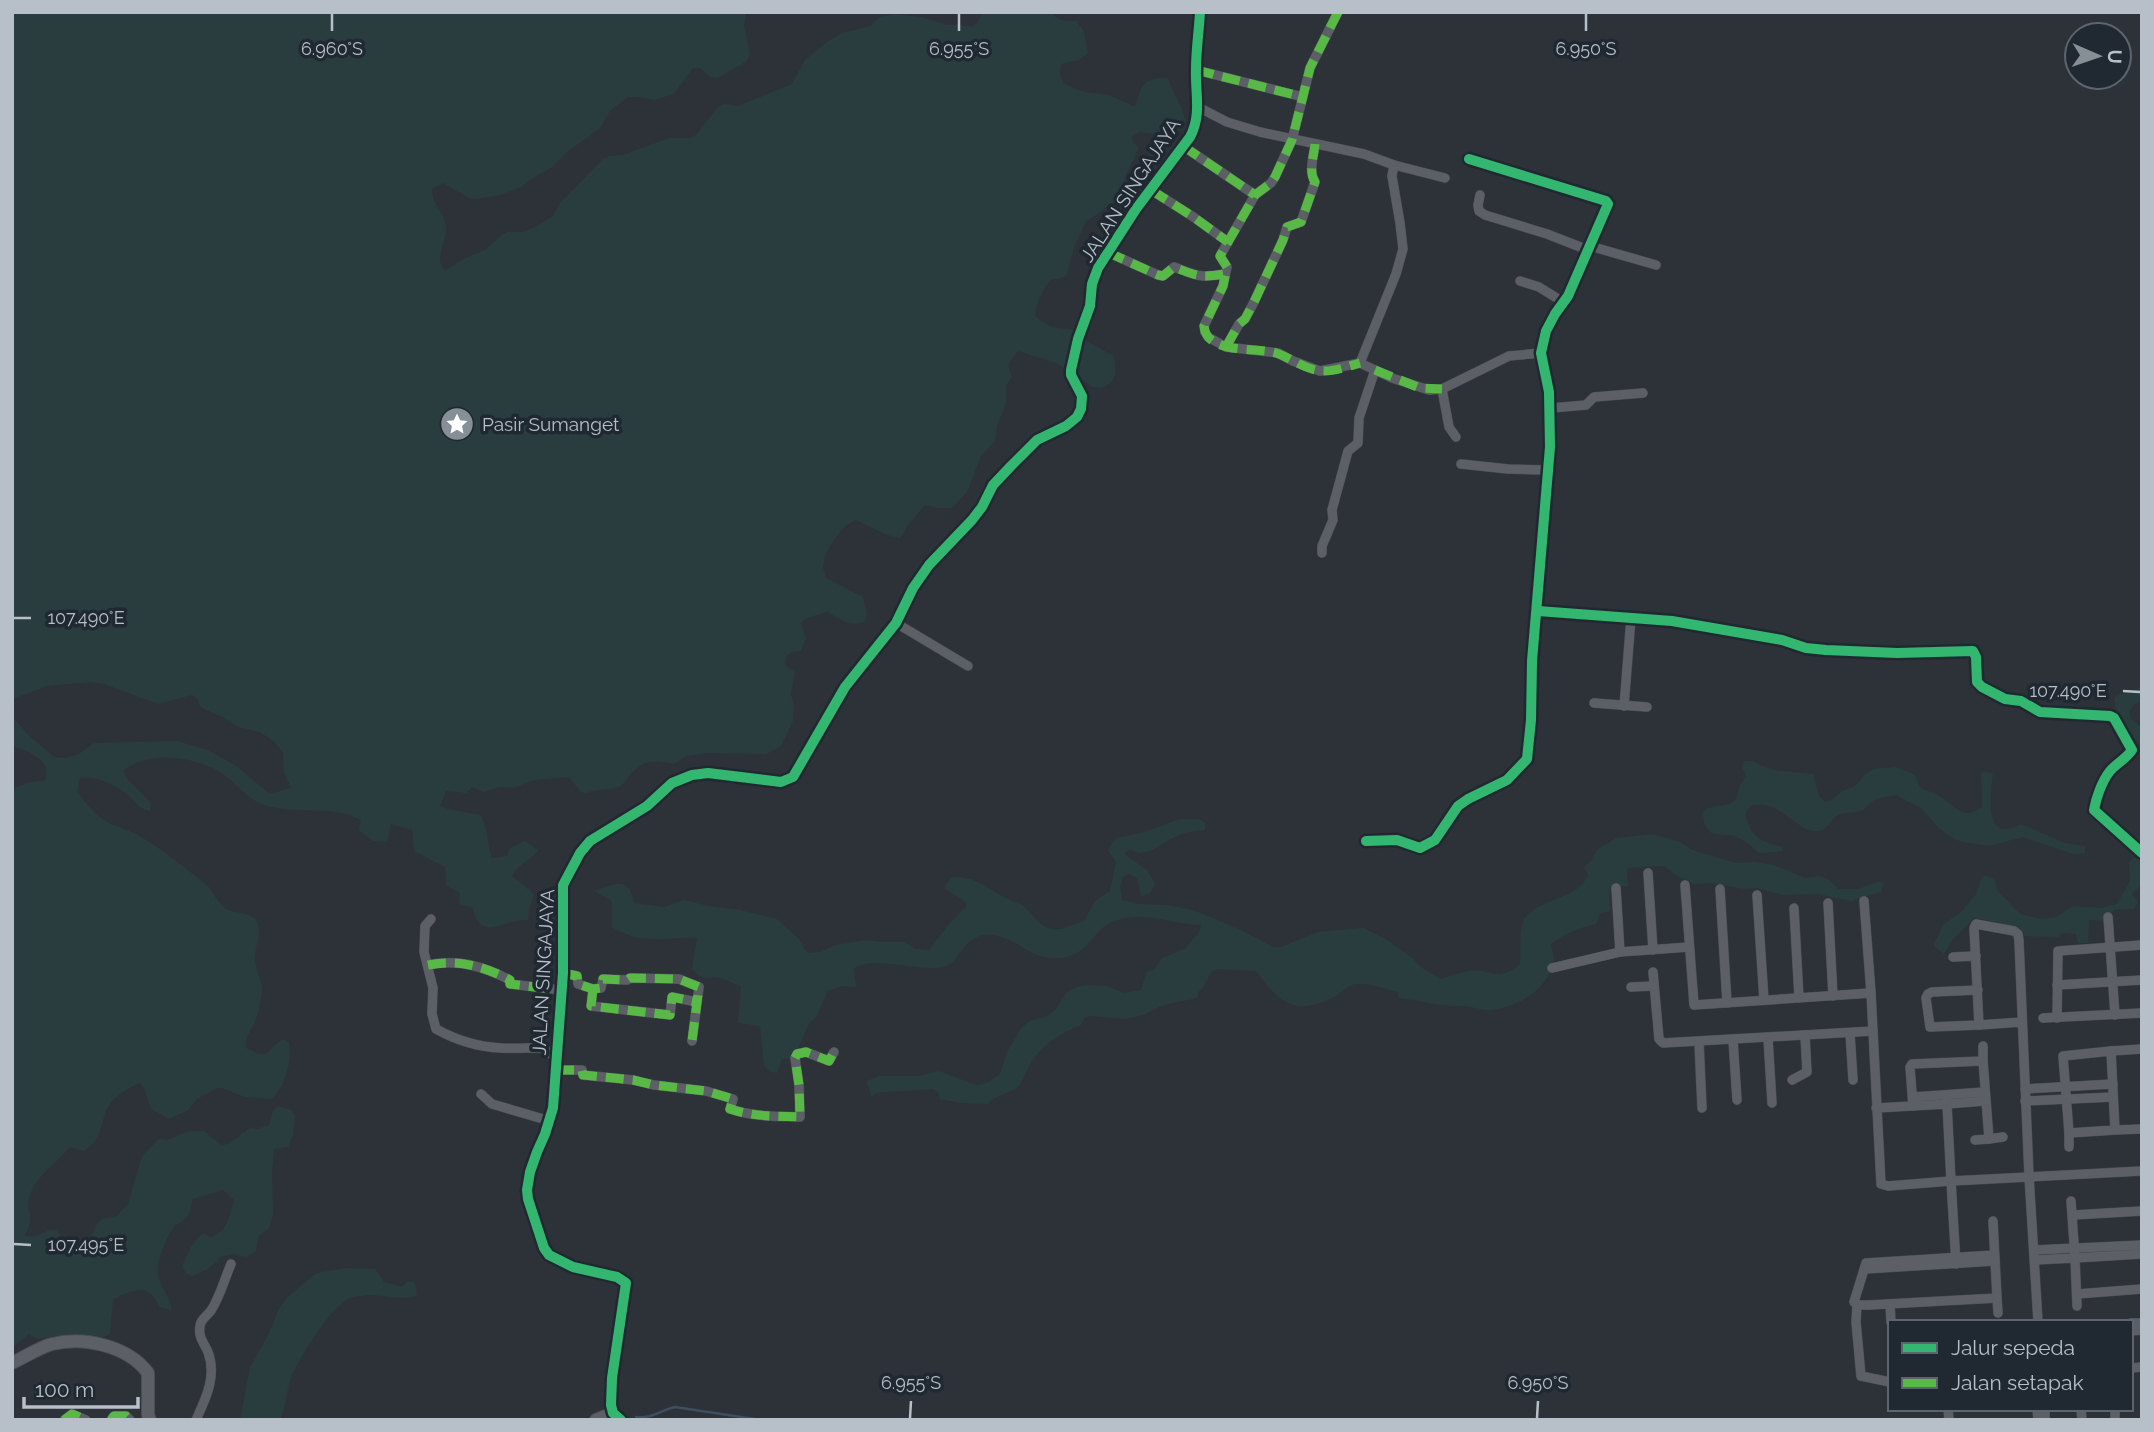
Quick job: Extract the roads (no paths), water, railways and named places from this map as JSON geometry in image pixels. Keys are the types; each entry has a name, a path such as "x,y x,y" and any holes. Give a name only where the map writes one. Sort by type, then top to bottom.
{"street":[{"name":"JALAN SINGAJAYA","path":"617,1416 610,1390 626,1283 617,1277 573,1267 549,1255 544,1248 527,1190 537,1152 550,1121 557,1065 563,973 562,891 580,853 590,841 647,806 672,783 692,775 708,773 781,782 793,777 845,687 896,623 923,573 972,520 993,485 1037,439 1066,426 1077,417 1082,410 1082,396 1071,370 1078,339 1090,306 1094,275 1136,209 1193,131 1198,107 1196,70 1199,12"},
{"path":"1338,12 1310,68 1292,140 1271,183 1255,195 1220,258 1227,265 1223,286 1204,326 1205,332 1208,337 1226,347 1278,353 1320,371 1360,363 1420,388 1442,389 1509,356 1541,353"},
{"path":"1196,70 1303,97"},
{"path":"1198,107 1227,122 1292,140 1364,154 1446,178"},
{"path":"1226,347 1254,302 1287,227 1301,222 1315,182 1312,170 1315,144"},
{"path":"1183,146 1255,195"},
{"path":"1366,841 1397,840 1420,848 1432,843 1458,806 1507,780 1527,759 1551,408 1541,353 1546,331 1589,248 1607,202 1469,159"},
{"path":"1360,363 1396,274 1403,249 1392,176 1394,164"},
{"path":"1151,190 1228,242"},
{"path":"1480,195 1479,211 1486,215 1589,248 1656,265"},
{"path":"1108,252 1163,276 1174,267 1205,278 1225,274"},
{"path":"1520,281 1539,287 1563,302"},
{"path":"1322,553 1322,546 1333,520 1332,510 1348,450 1357,443 1359,418 1375,370"},
{"path":"1442,389 1449,427 1456,437"},
{"path":"1551,408 1586,405 1594,397 1643,393"},
{"path":"1461,464 1547,470"},
{"path":"1538,611 1672,621 1826,650 1897,653 1973,651 1976,657 1977,682 2005,699 2021,701 2040,712 2106,715 2114,718 2132,750 2110,771 2093,809 2142,853"},
{"path":"1625,706 1631,618"},
{"path":"896,623 968,666"},
{"path":"1594,703 1647,707"},
{"path":"1648,873 1653,950"},
{"path":"1685,885 1694,1005 1871,993"},
{"path":"1616,888 1620,952"},
{"path":"1720,889 1727,1003"},
{"path":"1757,895 1764,1000"},
{"path":"1864,901 1881,1184 1888,1186 2142,1171"},
{"path":"1828,903 1833,996"},
{"path":"1794,908 1799,998"},
{"path":"2108,917 2115,1015"},
{"path":"431,919 425,926 424,952 433,988 433,1021 436,1029 447,1036 498,1048 546,1049 557,1065 582,1070 583,1075 716,1093 733,1099 730,1109 750,1116 800,1117 795,1058 797,1054 806,1052 829,1061 834,1052"},
{"path":"1979,1025 1974,928 1976,924 2017,932 2019,941 2028,1177 2038,1320"},
{"path":"2057,1018 2058,951 2142,945"},
{"path":"1552,968 1620,952 1689,947"},
{"path":"1953,957 1976,956"},
{"path":"428,965 454,962 478,965 510,980 510,984 561,990"},
{"path":"1653,972 1660,1042 1872,1031"},
{"path":"563,973 577,976 578,984 593,989 601,988 603,979 679,979 699,987 692,1041"},
{"path":"2057,985 2142,980"},
{"path":"1631,987 1654,986"},
{"path":"593,989 591,1006 670,1015 672,997 697,1002"},
{"path":"1978,990 1928,994 1926,998 1930,1027 2022,1022"},
{"path":"2043,1018 2142,1013"},
{"path":"1850,1033 1853,1080"},
{"path":"1793,1080 1807,1072 1805,1036"},
{"path":"1768,1038 1772,1103"},
{"path":"1733,1040 1737,1100"},
{"path":"1699,1042 1702,1108"},
{"path":"1983,1046 1989,1139"},
{"path":"2069,1147 2063,1056 2142,1049"},
{"path":"2111,1051 2115,1130"},
{"path":"1913,1102 1912,1064 1983,1061"},
{"path":"2025,1089 2113,1084"},
{"path":"481,1094 492,1104 550,1121"},
{"path":"1876,1108 1913,1102 1985,1097"},
{"path":"2025,1101 2113,1097"},
{"path":"1946,1100 1956,1261"},
{"path":"2069,1133 2142,1129"},
{"path":"1975,1140 2003,1137"},
{"path":"2071,1201 2077,1306"},
{"path":"2073,1215 2142,1211"},
{"path":"1993,1222 1998,1313"},
{"path":"2075,1253 2142,1245"},
{"path":"2035,1255 2142,1254"},
{"path":"1888,1382 1861,1376 1857,1305 1854,1301 1866,1263 1995,1258"},
{"path":"196,1420 210,1388 211,1375 208,1353 199,1331 201,1322 211,1310 231,1264"},
{"path":"2077,1294 2142,1289"},
{"path":"1857,1305 1997,1298"},
{"path":"1890,1304 1891,1320"},
{"path":"12,1363 54,1344 84,1343 116,1348 148,1373 150,1420"},
{"path":"64,1420 72,1414 86,1420"},
{"path":"111,1420 116,1416 127,1416 130,1420"},
{"path":"596,1420 617,1416"}],"waterway":[{"path":"636,1417 652,1416 675,1407 761,1420"}],"place":[{"name":"Pasir Sumanget","path":"457,424"}]}
